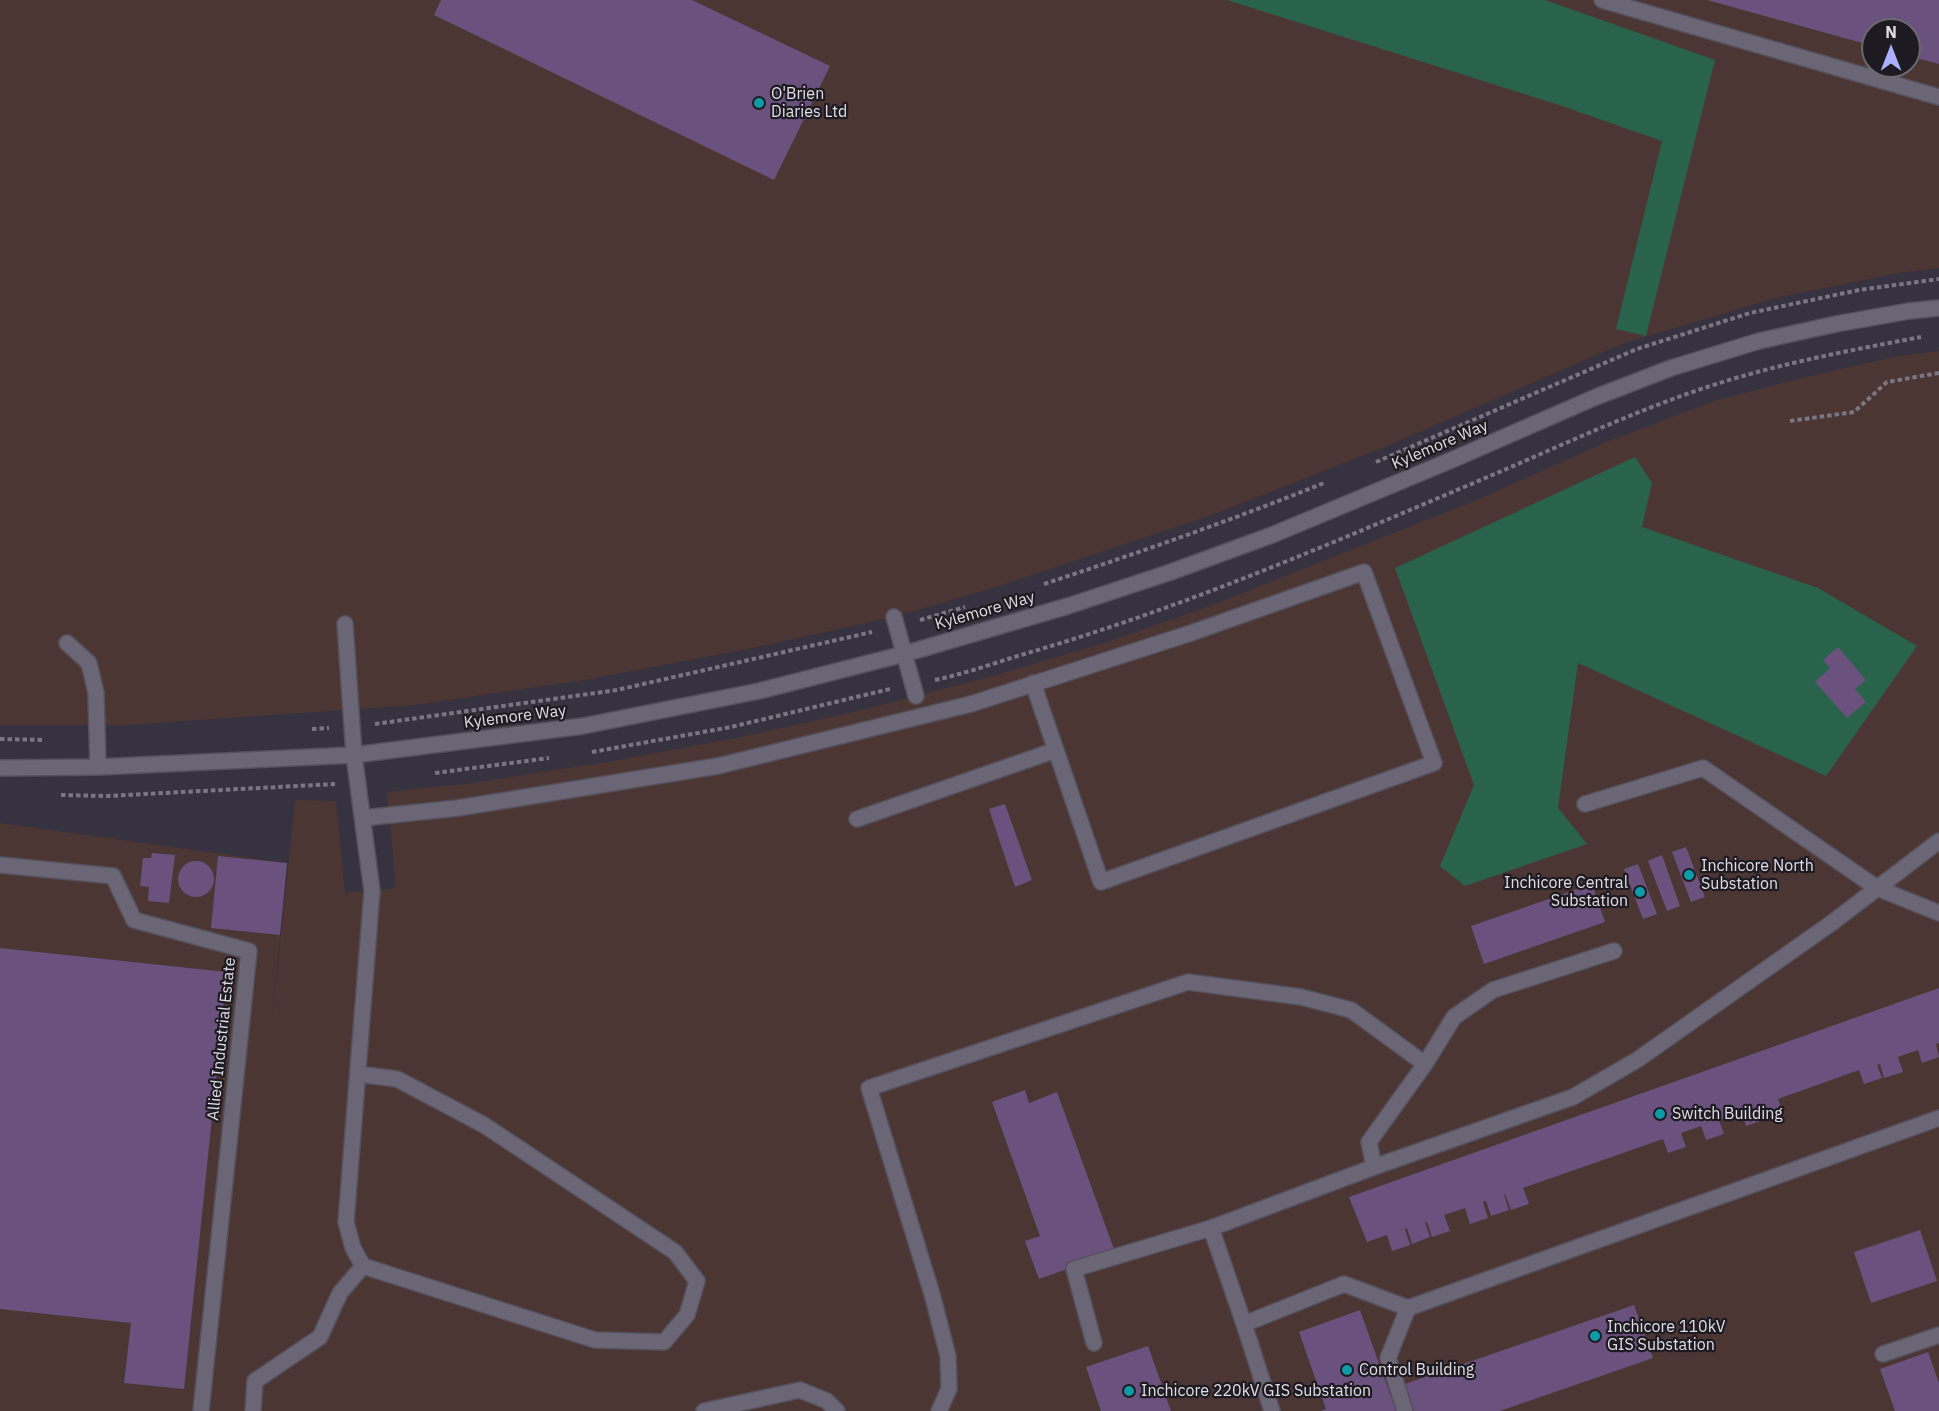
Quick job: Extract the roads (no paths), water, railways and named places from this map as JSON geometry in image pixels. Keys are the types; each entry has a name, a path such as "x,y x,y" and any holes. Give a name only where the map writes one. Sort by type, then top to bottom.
{"street":[{"path":"1602,0 1939,97"},
{"name":"Kylemore Way","path":"0,768 99,768 354,754 583,726 759,691 903,654 1068,606 1168,573 1272,535 1596,397 1671,368 1759,341 1846,322 1939,308"},
{"path":"363,818 458,808 718,766 971,704 1033,683 1191,633 1364,572 1434,763 1101,882 1033,683"},
{"path":"895,622 916,696"},
{"path":"345,624 354,754 372,891 346,1222 353,1248 363,1266 595,1340 664,1342 687,1315 696,1281 675,1252 484,1125 397,1079 358,1074"},
{"path":"67,643 89,663 96,693 99,768"},
{"path":"857,819 1056,750"},
{"path":"1585,804 1703,768 1877,888 1939,913"},
{"path":"1094,1343 1074,1269 1211,1228 1374,1167 1574,1097 1637,1060 1833,921 1939,841"},
{"name":"Allied Industrial Estate","path":"0,865 113,876 134,920 249,951 201,1411"},
{"path":"1374,1167 1369,1142 1425,1064 1454,1017 1493,990 1614,951"},
{"path":"939,1411 949,1389 948,1356 932,1294 869,1089 1188,982 1301,997 1351,1010 1425,1064"},
{"path":"1244,1324 1344,1284 1408,1308 1939,1118"},
{"path":"1211,1228 1272,1411"},
{"path":"253,1411 255,1381 320,1337 340,1293 363,1266"},
{"path":"1405,1411 1388,1358 1408,1308"},
{"path":"1883,1354 1939,1335"},
{"path":"704,1411 800,1390 827,1401 837,1411"}],"place":[{"name":"O'Brien Diaries Ltd","path":"759,103"},
{"name":"Inchicore North Substation","path":"1689,875"},
{"name":"Inchicore Central Substation","path":"1640,892"},
{"name":"Switch Building","path":"1660,1114"},
{"name":"Inchicore 110kV GIS Substation","path":"1595,1336"},
{"name":"Control Building","path":"1347,1370"},
{"name":"Inchicore 220kV GIS Substation","path":"1129,1391"}]}
